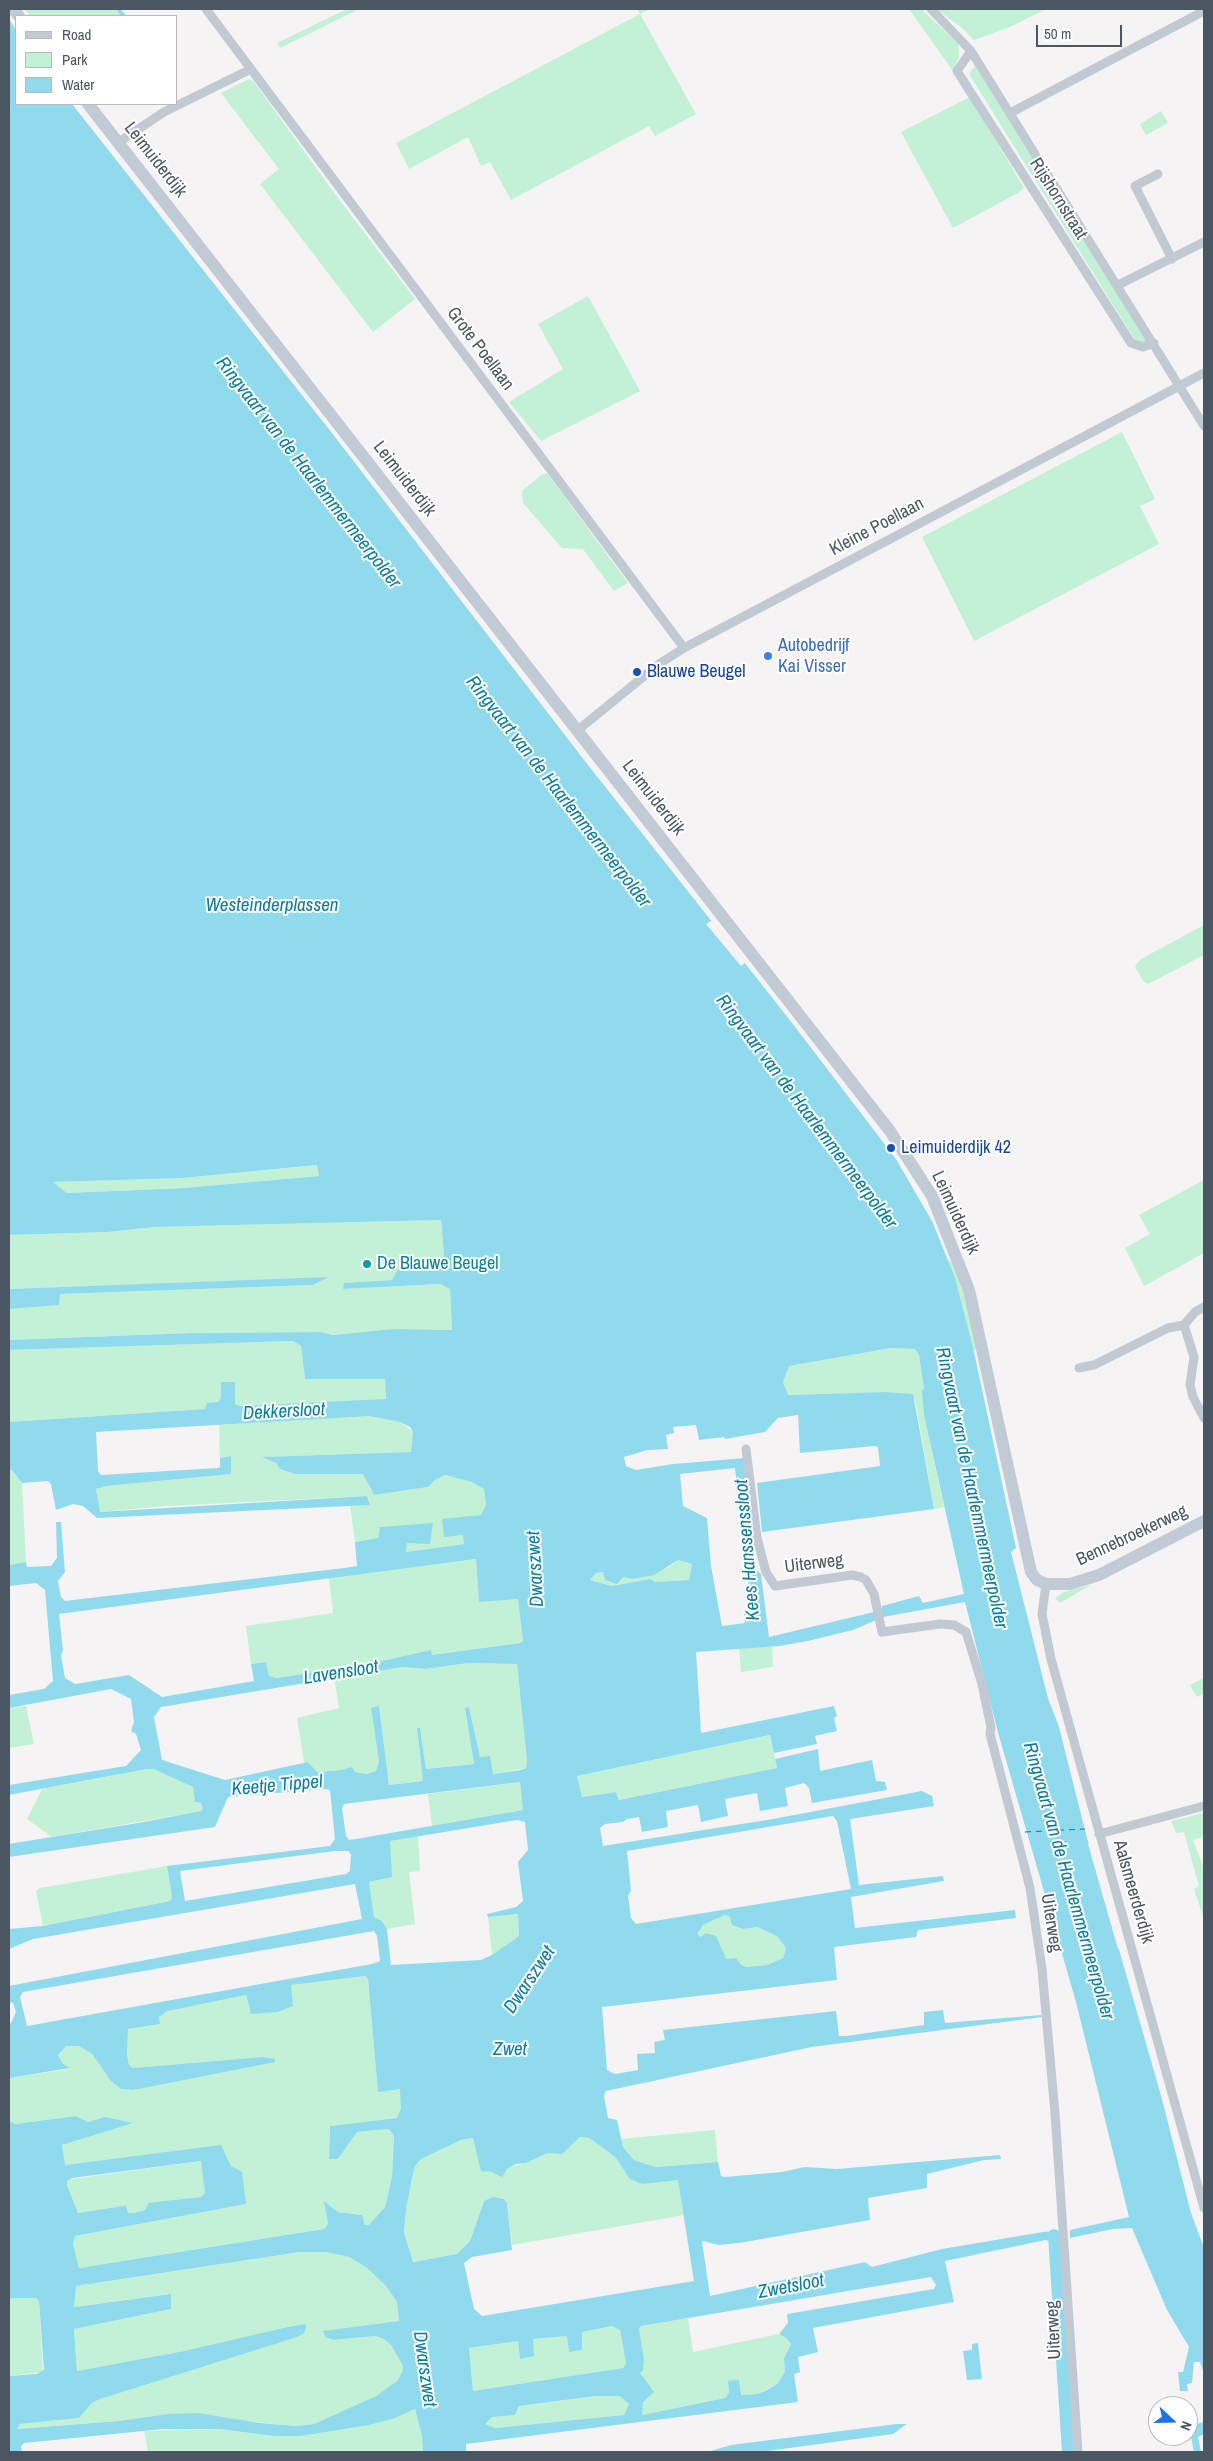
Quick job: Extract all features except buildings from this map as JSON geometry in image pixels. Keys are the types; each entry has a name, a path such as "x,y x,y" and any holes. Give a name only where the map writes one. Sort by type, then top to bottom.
{"street":[{"name":"Grote Poellaan","path":"206,9 684,648"},
{"name":"Rijshornstraat","path":"931,9 971,51 1204,426"},
{"path":"1010,113 1204,12"},
{"name":"Rijshornstraat","path":"971,51 958,71 963,80 1130,343 1143,347 1154,343"},
{"path":"118,142 164,112 251,69"},
{"name":"Leimuiderdijk","path":"89,105 890,1131 932,1196 969,1290 1031,1572 1038,1580 1046,1584"},
{"path":"1158,174 1135,186 1172,259"},
{"path":"1118,286 1204,242"},
{"name":"Kleine Poellaan","path":"578,730 659,664 684,648 1204,373"},
{"path":"1079,1368 1094,1366 1168,1328 1184,1325 1195,1312 1204,1307"},
{"path":"1184,1325 1194,1357 1190,1385 1193,1398 1204,1418"},
{"name":"Uiterweg","path":"746,1449 757,1538 766,1572 774,1586 852,1575 861,1577 870,1587 877,1606 882,1632 940,1624 954,1625 966,1632 980,1675 991,1727 990,1734 1030,1888 1042,1969 1065,2240 1078,2452"},
{"name":"Bennebroekerweg","path":"1046,1584 1070,1584 1099,1575 1204,1521"},
{"name":"Aalsmeerderdijk","path":"1046,1584 1042,1614 1044,1627 1099,1834 1204,2208"},
{"path":"1099,1834 1204,1806"}],"green space":[{"path":"24,9 115,9 120,15 29,15"},
{"path":"347,9 359,9 280,48 277,43"},
{"path":"637,9 650,9 640,14"},
{"path":"909,9 921,9 958,43 959,57 953,71"},
{"path":"936,9 1046,9 1010,27 974,40 961,27"},
{"path":"640,14 696,114 655,136 649,126 511,200 490,162 481,166 468,137 409,169 396,143"},
{"path":"975,66 1147,342 1138,345 969,74"},
{"path":"249,79 254,82 335,194 415,299 373,332 260,184 279,169 221,93"},
{"path":"970,97 1024,188 953,228 901,132"},
{"path":"1161,111 1168,123 1146,135 1140,124"},
{"path":"588,296 640,391 541,441 509,402 563,369 538,324"},
{"path":"1122,432 1155,499 1140,506 1159,544 974,641 922,537"},
{"path":"547,473 628,583 614,591 583,549 562,548 523,503 522,491 541,475"},
{"path":"1204,925 1204,955 1148,984 1143,981 1135,966 1141,959"},
{"path":"318,1165 319,1176 184,1188 67,1193 53,1182 183,1178"},
{"path":"1204,1180 1204,1253 1144,1286 1125,1248 1150,1234 1139,1215"},
{"path":"441,1220 445,1267 398,1269 392,1280 345,1283 343,1289 441,1284 450,1288 452,1330 393,1329 333,1335 320,1332 192,1333 9,1340 9,1308 59,1305 60,1294 313,1285 328,1278 9,1289 9,1235 108,1232 154,1227"},
{"path":"948,1260 954,1263 960,1279 977,1347 974,1352"},
{"path":"293,1341 301,1346 305,1379 385,1379 386,1400 240,1406 235,1404 235,1382 221,1382 221,1398 205,1409 9,1422 9,1350"},
{"path":"891,1348 915,1349 919,1355 924,1389 924,1415 944,1507 934,1509 915,1400 908,1396 884,1392 788,1395 782,1382 789,1366"},
{"path":"340,1416 369,1416 400,1422 413,1432 411,1452 263,1457 276,1463 280,1469 295,1474 363,1474 374,1495 428,1487 435,1480 445,1475 473,1482 484,1489 486,1505 481,1515 463,1535 464,1544 406,1552 407,1543 380,1527 378,1538 355,1542 350,1505 370,1505 367,1496 167,1506 99,1512 96,1489 107,1486 231,1474 231,1456 220,1458 219,1425"},
{"path":"9,1470 12,1470 22,1483 26,1562 9,1565"},
{"path":"476,1559 479,1601 518,1599 523,1641 520,1643 432,1655 431,1650 377,1662 277,1678 269,1676 266,1662 251,1664 246,1626 333,1613 329,1578"},
{"path":"678,1560 692,1564 689,1580 655,1582 650,1579 612,1586 590,1580 596,1573 603,1572 632,1579 642,1577 669,1567"},
{"path":"1091,1585 1060,1603 1055,1598 1064,1592"},
{"path":"772,1645 773,1667 741,1672 739,1648"},
{"path":"468,1663 517,1664 527,1761 526,1768 493,1774 480,1758 469,1707 465,1708 474,1764 426,1769 420,1728 417,1728 423,1781 389,1785 379,1707 371,1709 379,1762 376,1771 367,1774 355,1772 352,1767 317,1772 308,1762 304,1763 297,1718 339,1708 334,1677 402,1667 426,1669"},
{"path":"1204,1678 1204,1693 1197,1697 1190,1685"},
{"path":"26,1706 34,1744 9,1748 9,1708"},
{"path":"770,1735 777,1768 619,1800 616,1792 582,1797 577,1776"},
{"path":"155,1769 193,1787 195,1802 201,1803 203,1809 201,1811 52,1837 27,1819 42,1789"},
{"path":"520,1782 523,1810 432,1826 428,1794"},
{"path":"1204,1813 1204,1837 1193,1840 1204,1869 1204,1919 1194,1889 1199,1886 1184,1832 1176,1833 1171,1821"},
{"path":"418,1836 420,1871 409,1872 415,1924 387,1929 382,1921 374,1917 369,1882 392,1877 389,1841"},
{"path":"167,1866 172,1898 170,1901 43,1926 36,1891 40,1888"},
{"path":"518,1914 519,1936 492,1955 488,1917"},
{"path":"725,1915 731,1917 732,1925 743,1929 757,1927 777,1936 786,1948 783,1958 767,1965 746,1967 726,1959 696,1934 703,1925"},
{"path":"365,1976 368,1979 378,2091 401,2089 401,2108 397,2118 330,2126 329,2159 338,2159 357,2132 389,2129 394,2136 392,2177 385,2207 369,2225 365,2225 362,2215 338,2212 325,2202 328,2224 324,2229 79,2268 73,2244 75,2236 246,2204 236,2170 231,2166 221,2146 64,2165 62,2146 106,2117 88,2122 76,2116 15,2124 10,2122 9,2078 69,2069 57,2055 65,2046 79,2046 92,2054 111,2081 121,2089 133,2090 262,2057 133,2068 129,2065 127,2055 128,2029 160,2024 159,2017 168,2011 246,1995 251,2014 291,1985"},
{"path":"715,2130 718,2162 656,2167 634,2160 623,2147 621,2139"},
{"path":"580,2137 589,2138 606,2150 616,2158 624,2171 643,2184 678,2179 684,2215 512,2245 507,2203 484,2201 470,2241 457,2254 413,2262 404,2232 412,2178 415,2166 421,2159 461,2140 473,2138 487,2172 492,2172 526,2163 548,2153 562,2153"},
{"path":"201,2161 204,2169 205,2193 201,2197 134,2213 127,2213 123,2206 78,2213 67,2185 67,2181 72,2179"},
{"path":"300,2252 326,2252 349,2257 367,2268 386,2286 397,2302 399,2321 323,2332 325,2337 334,2340 375,2336 384,2339 391,2345 403,2366 402,2372 397,2381 376,2396 314,2424 297,2426 168,2414 119,2421 16,2429 20,2424 79,2418 92,2403 100,2399 305,2324 184,2351 77,2371 74,2329 171,2309 170,2294 73,2307 76,2286"},
{"path":"9,2298 37,2298 39,2301 43,2372 9,2376"},
{"path":"688,2318 693,2352 779,2334 791,2344 784,2358 785,2372 777,2384 757,2394 740,2395 728,2381 729,2394 725,2398 642,2415 639,2329 641,2326"},
{"path":"612,2326 620,2329 626,2363 623,2368 473,2391 469,2348 518,2341 520,2359 533,2339 567,2336 569,2352 582,2350 582,2332"},
{"path":"620,2395 629,2404 624,2415 495,2428 484,2424 492,2417 515,2415 519,2406 595,2396"},
{"path":"415,2409 422,2436 423,2452 148,2452 144,2431 219,2429 274,2436 395,2418"}],"water":[{"path":"9,19 15,28 15,105 73,105 328,428 588,765 789,1019 896,1159 933,1223 955,1278 974,1352 1016,1548 1011,1552 1048,1698 1059,1727 1087,1838 1162,2099 1191,2213 1204,2248 1204,2373 1200,2362 1194,2362 1192,2383 1187,2384 1188,2391 1180,2391 1178,2372 1183,2372 1189,2347 1167,2310 1132,2228 1113,2229 1070,2238 1070,2230 1129,2217 1076,2002 999,1736 965,1602 883,1617 853,1630 808,1641 779,1646 696,1652 701,1733 834,1706 837,1716 834,1718 837,1731 815,1736 817,1744 774,1753 770,1735 577,1776 582,1797 616,1792 619,1800 777,1768 775,1759 818,1749 820,1771 872,1760 876,1781 885,1782 887,1790 812,1803 809,1788 804,1783 785,1788 788,1806 760,1811 757,1793 725,1799 728,1816 701,1822 698,1805 666,1811 668,1827 642,1832 639,1817 627,1819 623,1822 605,1824 600,1828 603,1846 773,1819 922,1791 932,1796 934,1806 850,1819 859,1885 943,1876 944,1881 851,1897 855,1928 1015,1910 1016,1918 918,1930 916,1937 834,1947 837,1980 602,2007 607,2070 615,2074 638,2070 637,2054 655,2053 654,2042 665,2040 663,2030 836,2011 839,2036 924,2025 924,2012 943,2010 945,2023 1041,2015 1042,2017 812,2047 606,2091 604,2096 608,2118 617,2120 623,2147 634,2160 656,2167 718,2162 721,2176 725,2177 782,2172 805,2167 837,2169 1000,2155 1001,2159 984,2160 927,2174 927,2188 868,2198 870,2220 739,2243 719,2245 702,2241 710,2296 865,2262 872,2267 942,2249 1043,2232 1059,2231 1060,2241 1052,2243 1046,2240 945,2261 954,2302 813,2328 818,2352 798,2357 800,2372 794,2374 798,2402 466,2444 466,2452 423,2452 422,2436 415,2409 395,2418 369,2425 300,2436 274,2436 219,2429 163,2429 24,2443 21,2446 22,2452 9,2452 9,2376 36,2374 44,2370 39,2301 36,2298 9,2298 9,2121 15,2124 76,2116 88,2122 105,2117 133,2123 62,2145 65,2165 221,2145 231,2166 242,2172 246,2204 75,2236 73,2244 79,2268 324,2229 328,2224 324,2201 338,2212 362,2215 365,2225 369,2225 385,2207 392,2177 394,2136 389,2129 357,2132 338,2159 329,2159 330,2126 397,2118 401,2108 400,2089 378,2092 368,1979 365,1976 291,1985 293,2006 277,2012 251,2014 246,1995 168,2011 159,2017 160,2024 128,2029 127,2055 129,2065 133,2068 262,2057 275,2059 275,2062 133,2090 121,2089 111,2081 92,2054 79,2046 66,2046 58,2055 63,2064 70,2068 9,2078 9,2023 11,2023 16,2012 13,2003 9,2002 9,1986 362,1919 355,1884 33,1939 9,1949 9,1929 43,1926 170,1901 172,1898 167,1866 330,1846 335,1839 330,1790 325,1789 228,1797 215,1827 9,1857 9,1844 138,1823 201,1811 203,1809 201,1803 195,1802 193,1787 154,1769 9,1795 9,1785 126,1766 141,1750 136,1734 131,1731 134,1722 131,1699 111,1689 9,1708 9,1695 44,1689 53,1681 45,1590 36,1583 9,1586 9,1565 26,1562 27,1567 51,1566 57,1558 56,1522 61,1522 65,1572 58,1581 61,1597 65,1601 344,1568 357,1566 355,1542 378,1538 380,1527 433,1523 430,1544 407,1543 406,1552 464,1544 463,1535 444,1537 442,1519 481,1515 486,1505 484,1489 472,1482 445,1475 435,1480 428,1487 374,1495 363,1474 295,1474 280,1469 276,1463 262,1457 411,1452 413,1432 410,1427 400,1422 369,1416 96,1432 98,1471 101,1475 218,1468 220,1467 220,1458 231,1456 231,1474 107,1486 96,1489 100,1512 367,1496 370,1505 97,1518 83,1506 73,1504 56,1510 51,1484 48,1481 22,1483 12,1470 9,1470 9,1422 205,1409 207,1403 217,1402 221,1398 221,1382 235,1382 235,1404 240,1406 386,1399 385,1379 305,1379 301,1346 293,1341 9,1350 9,1340 192,1333 320,1332 333,1335 393,1329 452,1330 450,1289 441,1284 343,1289 344,1283 392,1280 398,1269 445,1267 441,1220 154,1227 108,1232 9,1235","holes":["317,1165 319,1176 184,1188 67,1193 53,1182 183,1178","891,1348 915,1349 919,1355 924,1389 922,1390 924,1415 964,1594 923,1603 919,1596 882,1606 882,1609 874,1612 769,1637 761,1574 755,1569 749,1545 746,1518 751,1517 745,1458 673,1464 636,1470 626,1466 624,1457 647,1450 668,1449 666,1435 674,1433 673,1427 696,1425 699,1440 724,1437 725,1439 765,1432 778,1418 798,1415 800,1453 874,1446 878,1447 880,1466 757,1483 762,1532 934,1509 913,1394 884,1392 788,1395 783,1382 789,1366","735,1468 752,1612 744,1613 745,1623 722,1626 711,1566 707,1518 683,1506 680,1474","476,1559 479,1602 518,1599 523,1641 520,1643 432,1655 431,1650 377,1662 277,1678 269,1676 266,1662 251,1664 254,1681 162,1697 129,1675 75,1684 65,1678 61,1655 63,1651 59,1614","678,1560 692,1564 689,1580 655,1582 650,1579 612,1586 590,1580 596,1573 603,1572 605,1580 617,1584 623,1577 632,1579 654,1575","468,1663 517,1664 527,1761 526,1768 493,1774 490,1756 480,1757 469,1707 465,1708 474,1764 426,1769 420,1728 417,1728 423,1781 389,1785 379,1706 371,1708 379,1762 376,1771 367,1774 355,1772 352,1767 317,1772 308,1762 225,1780 162,1760 154,1717 161,1707 402,1667 426,1669","520,1782 523,1810 349,1840 346,1836 342,1808 344,1804","833,1816 837,1821 851,1889 636,1924 631,1918 628,1896 631,1891 627,1851","517,1820 525,1822 528,1850 518,1862 523,1901 516,1907 487,1914 488,1917 518,1914 519,1936 492,1955 481,1960 391,1965 387,1929 382,1921 374,1917 369,1882 392,1877 390,1841","335,1851 348,1851 351,1854 350,1871 346,1874 185,1901 180,1871","725,1915 730,1917 732,1925 743,1929 757,1927 777,1936 786,1948 783,1958 767,1965 746,1967 740,1964 736,1958 726,1959 716,1936 706,1933 701,1937 697,1934 703,1925","374,1931 377,1936 380,1961 372,1964 27,2026 20,1997 23,1992","580,2137 589,2138 616,2158 629,2178 639,2183 678,2180 694,2281 482,2316 474,2309 464,2263 472,2257 512,2250 507,2203 504,2199 493,2197 484,2201 470,2241 457,2254 413,2262 404,2232 412,2178 415,2166 421,2159 461,2140 473,2138 481,2171 492,2172 502,2177 507,2169 516,2164 526,2163 548,2153 562,2154","201,2161 205,2193 201,2197 149,2203 145,2210 134,2213 128,2213 126,2206 78,2213 67,2181 72,2178","300,2252 326,2252 349,2257 367,2268 386,2286 397,2302 399,2321 323,2331 325,2337 334,2340 375,2336 384,2339 391,2345 403,2366 402,2372 397,2381 376,2396 314,2424 297,2426 259,2423 198,2413 168,2414 119,2421 17,2429 20,2424 79,2418 92,2403 100,2399 297,2337 304,2333 306,2327 305,2324 288,2327 184,2351 77,2371 74,2329 171,2309 171,2294 74,2307 76,2286","931,2277 936,2285 934,2289 787,2314 788,2323 779,2334 791,2344 784,2358 785,2372 777,2384 757,2394 741,2395 739,2380 728,2381 729,2393 725,2398 642,2415 643,2402 654,2392 640,2373 643,2370 644,2361 639,2329 641,2326","612,2326 620,2330 626,2363 623,2368 473,2391 469,2348 518,2341 520,2359 534,2356 533,2339 567,2336 569,2352 582,2350 582,2332","595,2396 620,2396 629,2404 624,2415 495,2428 485,2424 492,2417 515,2415 519,2406"]},
{"path":"329,1277 313,1285 60,1294 59,1305 9,1309 9,1289"},
{"path":"978,2343 982,2379 967,2380 963,2351 972,2350 972,2344"},
{"path":"1204,2422 1204,2434 1198,2437 1198,2424"},
{"path":"907,2424 893,2434 760,2452 707,2452 731,2445"},
{"path":"1198,2437 1201,2452 1194,2452 1193,2446 1198,2446"}],"pier":[{"path":"713,920 747,961 741,966 706,924"},
{"path":"1091,1843 1120,1948 1118,1949 1088,1844"}],"waterway":[{"path":"118,9 123,15"},
{"path":"1054,2235 1068,2452"}],"ferry route":[{"path":"1025,1832 1085,1829"}],"place":[{"name":"Autobedrijf Kai Visser","path":"768,656"},
{"name":"Blauwe Beugel","path":"637,672"},
{"name":"Leimuiderdijk 42","path":"891,1148"},
{"name":"De Blauwe Beugel","path":"367,1264"}],"water label":[{"name":"Ringvaart van de Haarlemmermeerpolder","path":"308,473"},
{"name":"Ringvaart van de Haarlemmermeerpolder","path":"558,792"},
{"name":"Westeinderplassen","path":"272,906"},
{"name":"Ringvaart van de Haarlemmermeerpolder","path":"806,1112"},
{"name":"Dekkersloot","path":"284,1412"},
{"name":"Ringvaart van de Haarlemmermeerpolder","path":"971,1488"},
{"name":"Kees Hanssenssloot","path":"748,1550"},
{"name":"Dwarszwet","path":"536,1569"},
{"name":"Lavensloot","path":"341,1673"},
{"name":"Keetje Tippel","path":"277,1786"},
{"name":"Ringvaart van de Haarlemmermeerpolder","path":"1068,1881"},
{"name":"Dwarszwet","path":"530,1980"},
{"name":"Zwet","path":"510,2050"},
{"name":"Zwetsloot","path":"791,2287"},
{"name":"Dwarszwet","path":"424,2369"}]}
